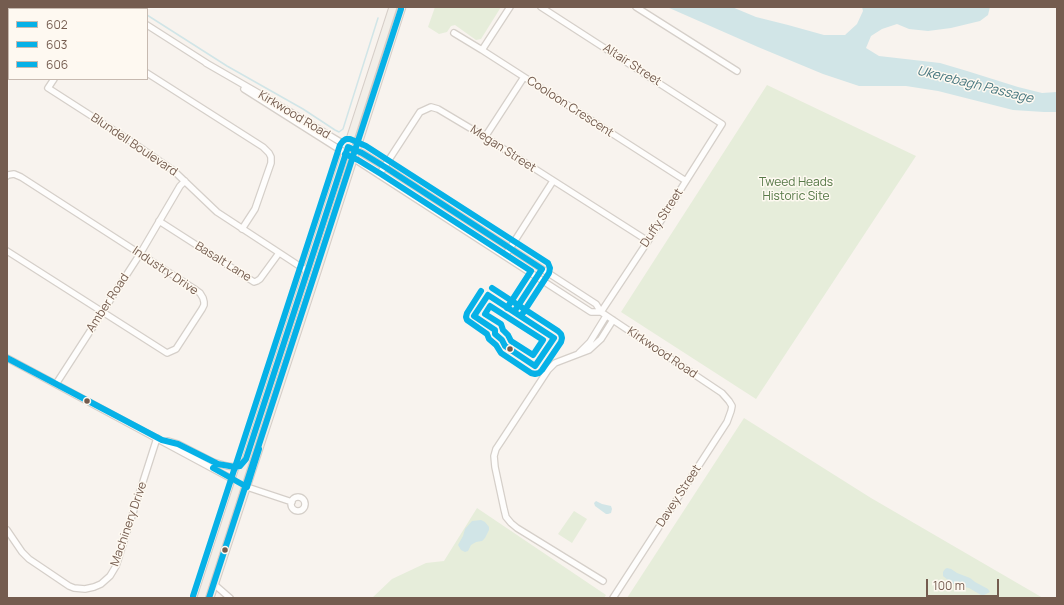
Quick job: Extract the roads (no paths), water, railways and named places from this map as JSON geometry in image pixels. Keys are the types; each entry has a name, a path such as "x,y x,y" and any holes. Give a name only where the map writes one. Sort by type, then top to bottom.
{"main road":[{"path":"201,598 394,7"},
{"path":"210,598 402,7"},
{"path":"307,271 315,278"}],"street":[{"path":"482,50 510,7"},
{"name":"Altair Street","path":"541,7 722,124"},
{"path":"636,7 737,71"},
{"name":"Kirkwood Road","path":"148,26 268,105 347,150 353,158 591,312 601,312"},
{"name":"Cooloon Crescent","path":"454,33 686,181"},
{"path":"148,74 263,147 269,153 271,163 255,210 242,228"},
{"path":"485,137 524,77"},
{"name":"Blundell Boulevard","path":"53,80 48,88 168,166 216,212 307,271"},
{"name":"Megan Street","path":"379,175 420,112 431,107 438,109 485,137 648,241"},
{"name":"Duffy Street","path":"601,312 722,124"},
{"name":"Kirkwood Road","path":"347,150 356,150 362,153 510,248 596,304 601,312 606,316 722,394"},
{"name":"Industry Drive","path":"7,176 14,174 21,177 193,288 200,293 204,302 202,309 176,349 167,354 7,251"},
{"name":"Amber Road","path":"56,384 140,254 180,186 185,181"},
{"path":"505,256 553,181"},
{"name":"Basalt Lane","path":"159,221 254,282 260,279 279,253"},
{"path":"579,353 592,338 606,316"},
{"path":"603,582 511,523 506,517 494,456 496,449 548,370 555,363 587,351 594,346 601,339 613,320"},
{"path":"7,358 247,487 292,502"},
{"name":"Davey Street","path":"613,598 727,422 732,411 732,406 722,394"},
{"path":"159,439 175,443 213,462 227,466 239,467 246,460"},
{"name":"Machinery Drive","path":"7,530 28,559 69,586 85,589 101,584 110,576 116,566 159,439"},
{"path":"215,586 230,598"}],"water":[{"name":"Ukerebagh Passage","path":"667,7 732,7 756,17 824,35 845,35 857,24 863,11 862,7 990,7 988,15 980,21 951,28 928,31 909,29 897,24 882,29 871,36 866,48 879,56 940,63 1042,93 1057,92 1057,112 1013,110 938,91 906,86 859,86 823,74"},
{"path":"596,501 611,506 611,513 606,514 595,506 594,503"},
{"path":"481,520 489,527 485,538 482,541 471,545 468,551 465,552 461,550 458,545 465,529 472,521"},
{"path":"947,568 970,578 988,589 990,592 981,595 969,588 953,584 943,576 943,572"}],"waterway":[{"path":"148,16 227,66 303,109 339,132 343,129 378,18"}],"park label":[{"name":"Tweed Heads Historic Site","path":"796,190"}]}
